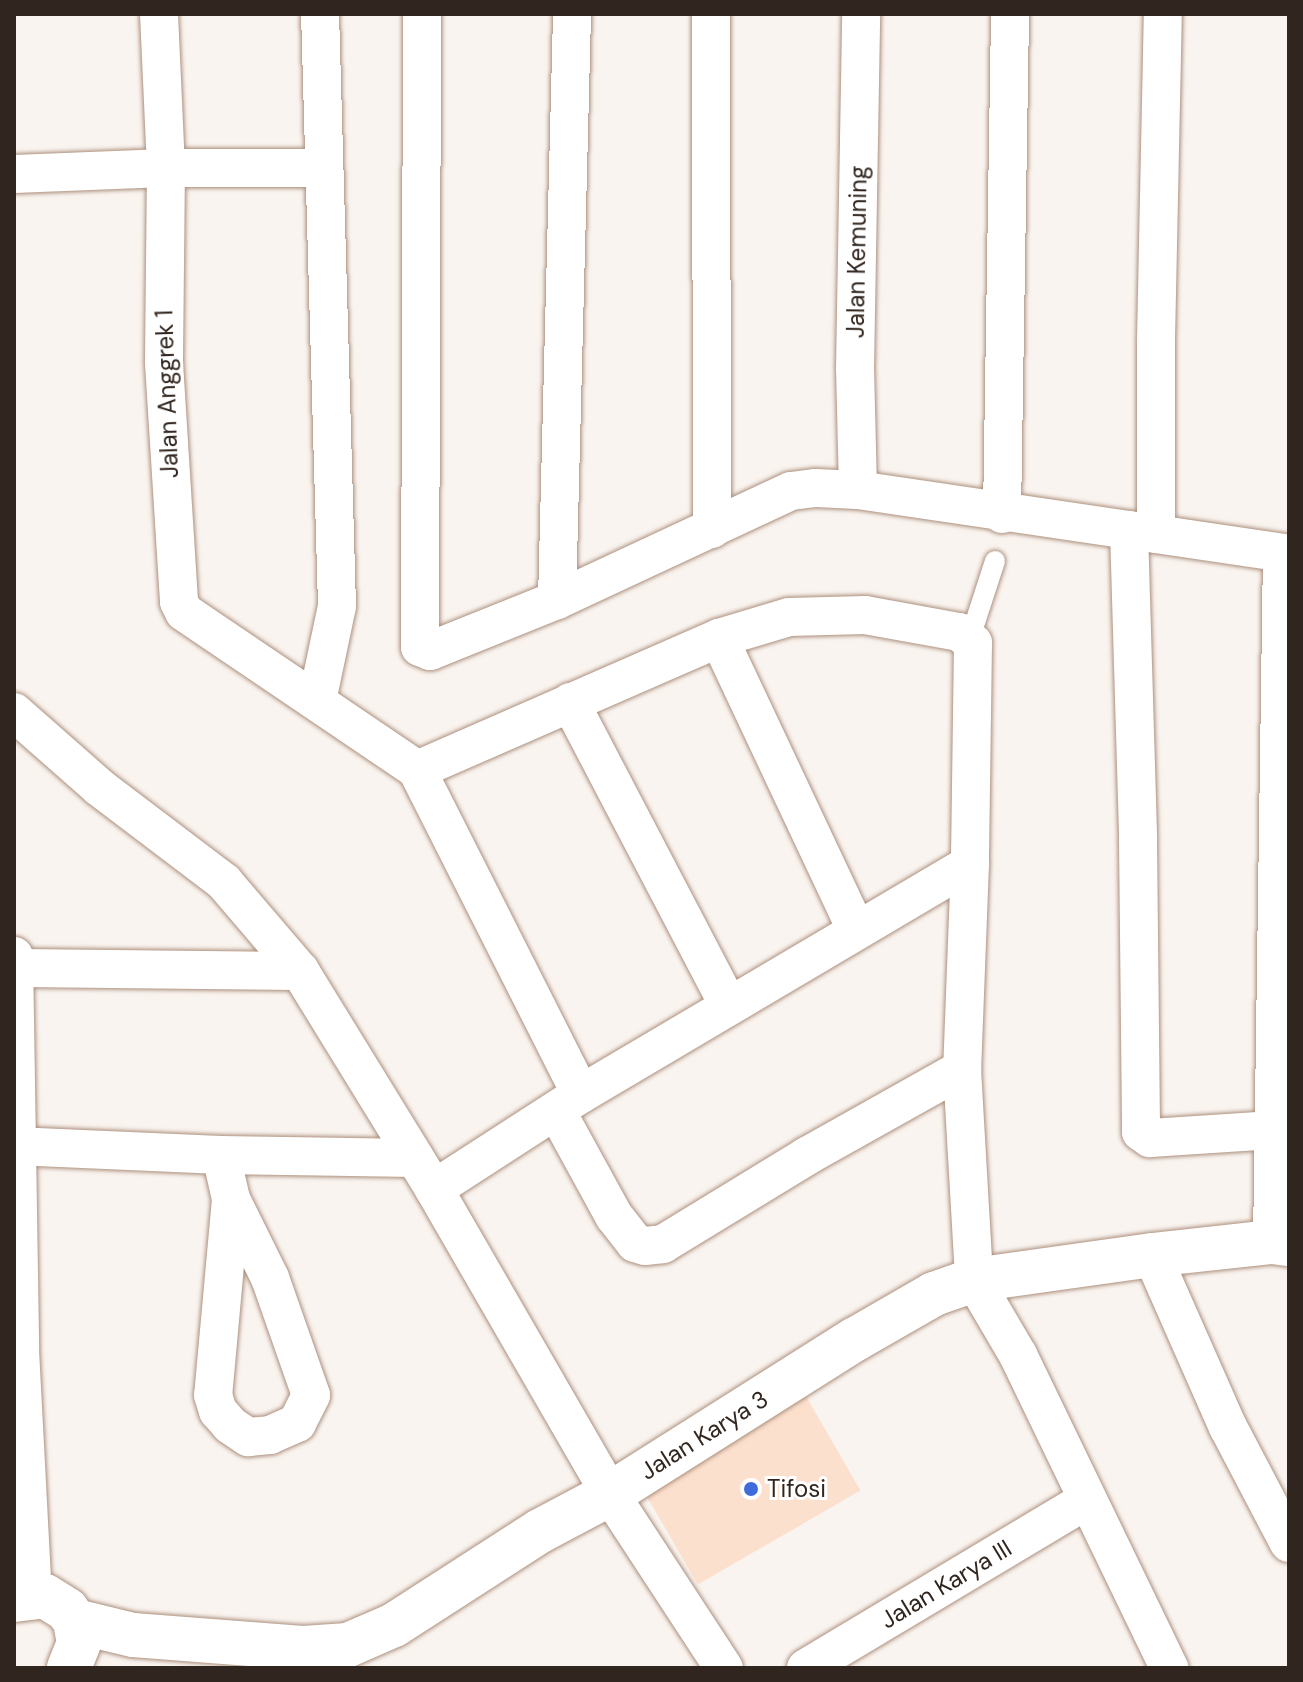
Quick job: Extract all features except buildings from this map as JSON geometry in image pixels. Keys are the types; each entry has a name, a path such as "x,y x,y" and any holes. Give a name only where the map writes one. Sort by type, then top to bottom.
{"street":[{"name":"Jalan Anggrek 1","path":"159,14 166,168 164,363 179,602 184,612 317,701"},
{"path":"320,14 337,606 317,701 417,770 569,1103 614,1216 635,1243 645,1246 663,1244 807,1156 962,1069"},
{"path":"422,14 418,642 430,651 557,600 791,491 816,488 858,490 1002,514 1286,554 1274,1130 1280,1243"},
{"path":"557,600 572,14"},
{"path":"711,14 712,529"},
{"name":"Jalan Kemuning","path":"858,490 855,369 861,14"},
{"path":"1002,514 1010,14"},
{"path":"1163,14 1156,340 1143,532 1138,839 1141,1132 1150,1138 1274,1130"},
{"path":"14,174 166,168 324,168"},
{"path":"417,770 719,638 789,617 865,615 959,632 970,638 976,650 962,1069 974,1280 1018,1355 1169,1668"},
{"path":"719,638 856,929"},
{"path":"570,702 729,1006"},
{"path":"14,712 99,787 224,882 300,971 424,1174 610,1494 724,1668"},
{"path":"14,1146 221,1155 424,1174 569,1103 856,929 970,864"},
{"path":"23,1597 14,1146 15,962 300,971"},
{"path":"221,1155 231,1199 270,1278 311,1395 297,1423 270,1435 248,1437 230,1425 218,1411 213,1395 231,1199"},
{"name":"Jalan Karya 3","path":"23,1597 57,1601 75,1621 133,1635 303,1648 351,1656 540,1531 610,1494 854,1340 934,1294 974,1280 1152,1255 1280,1243"},
{"path":"1152,1255 1228,1427 1289,1543"},
{"name":"Jalan Karya III","path":"806,1668 1087,1500"},
{"path":"70,1667 79,1643 75,1621"},
{"path":"70,1667 133,1635"}],"lane":[{"path":"970,638 995,561"}],"shaded area":[{"name":"Tifosi","path":"799,1384 860,1491 698,1585 636,1478"}],"place":[{"name":"Tifosi","path":"751,1489"}]}
